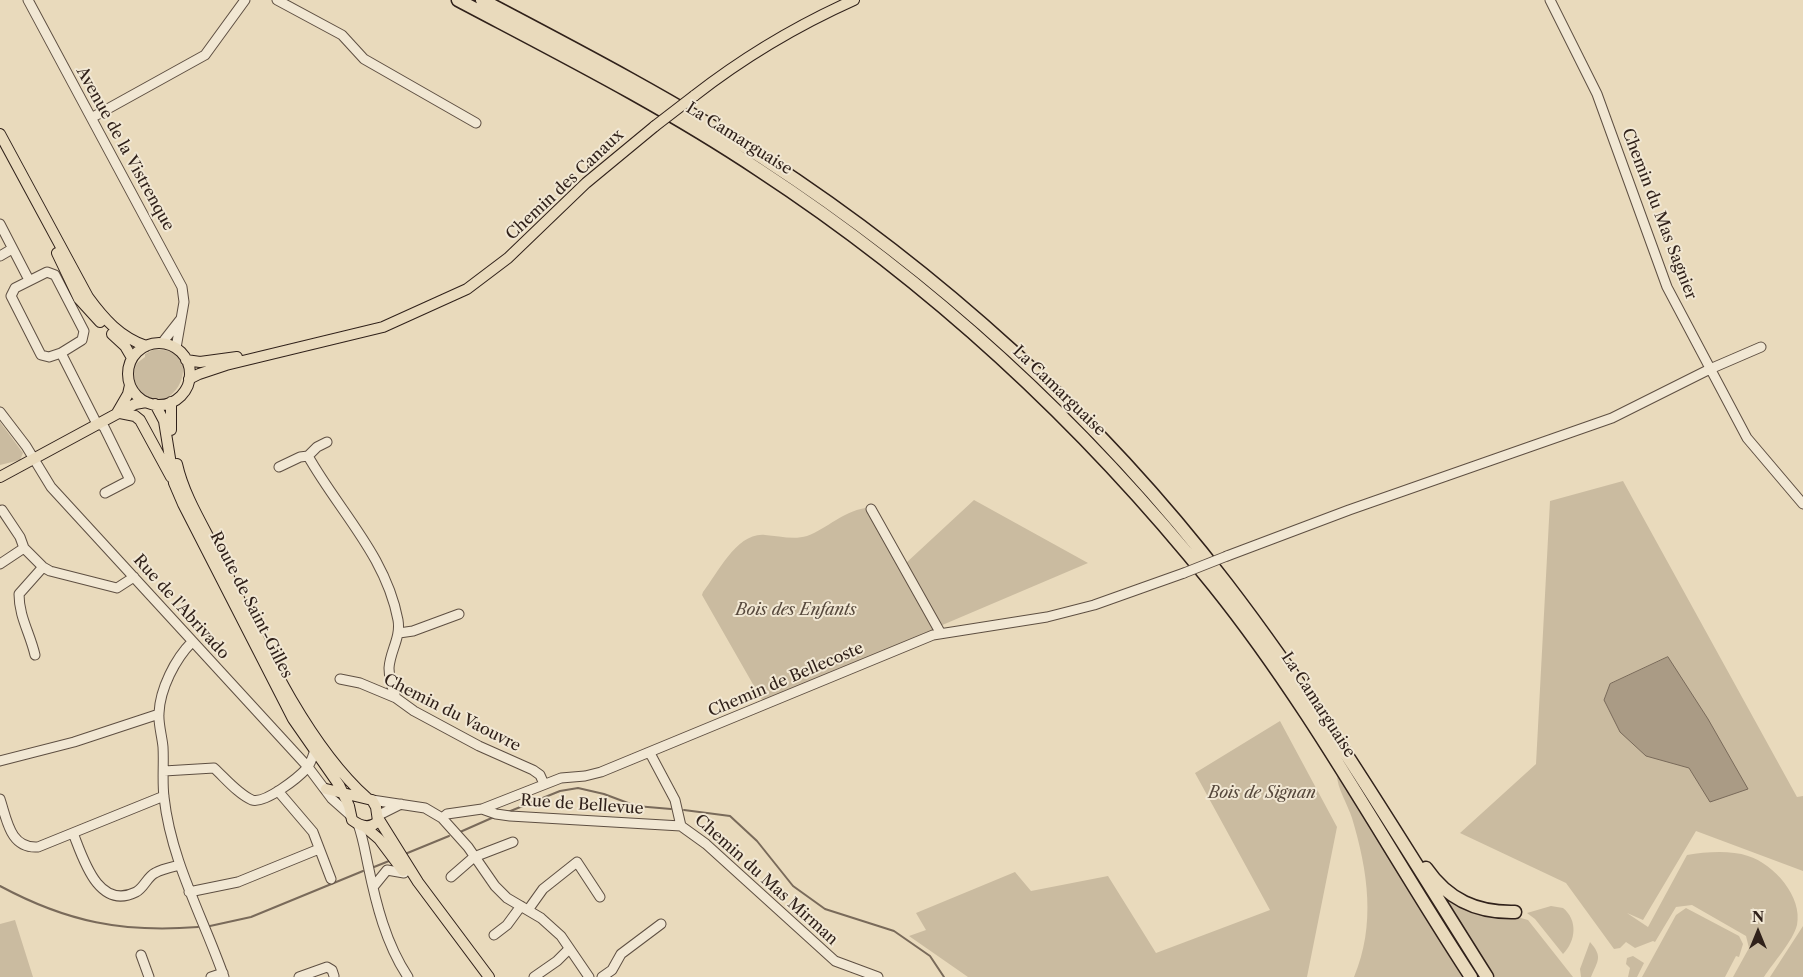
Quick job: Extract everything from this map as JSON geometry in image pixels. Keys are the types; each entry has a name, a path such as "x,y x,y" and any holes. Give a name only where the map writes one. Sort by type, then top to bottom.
{"highway":[{"name":"La Camarguaise","path":"458,0 703,134 817,209 928,293 1015,369 1109,463 1216,588 1267,658 1315,729 1471,977"},
{"name":"La Camarguaise","path":"482,0 657,94 762,158 854,221 978,320 1064,400 1164,508 1224,580 1279,654 1342,746 1487,977"},
{"path":"1267,658 1302,717"},
{"path":"1342,746 1377,793 1429,872 1444,890 1458,900 1477,909 1515,912"}],"main road":[{"name":"Chemin des Canaux","path":"189,379 199,374 383,327 468,288 508,258 586,182 694,96 774,39 854,0"},
{"path":"0,134 88,297 98,312 121,334 146,346"},
{"path":"24,179 79,299 125,346 132,358"},
{"path":"0,477 33,458 102,426 135,404 171,402 180,396 189,379 186,360 176,348 162,343 146,346 132,358 129,367 130,385 124,404 118,414"},
{"name":"Chemin des Canaux","path":"186,360 200,362 278,353"},
{"path":"130,385 138,397 151,403"},
{"name":"Route de Saint-Gilles","path":"171,402 170,420 176,459 191,502 287,691 346,780 367,798"},
{"name":"Route de Saint-Gilles","path":"151,403 164,421 174,483 293,719 316,750 343,795 349,811 361,826"},
{"path":"118,414 135,416 140,420 174,483"},
{"path":"326,789 343,795 367,798"},
{"path":"349,811 367,798"},
{"path":"367,798 418,882 488,977"},
{"path":"361,826 371,826 378,818"},
{"path":"361,826 374,834 482,977"}],"street":[{"name":"Avenue de la Vistrenque","path":"28,0 182,287 182,315 176,348"},
{"path":"93,118 205,55 245,0"},
{"path":"277,0 342,35 364,59 476,123"},
{"name":"Chemin du Mas Sagnier","path":"1550,0 1597,94 1667,287 1746,438 1803,504"},
{"path":"0,224 29,280"},
{"path":"0,256 12,249"},
{"path":"47,272 52,272 84,331 82,340 61,353 49,357 41,355 11,296 15,288 47,272"},
{"path":"162,343 175,329 182,315"},
{"name":"Chemin de Bellecoste","path":"442,818 447,814 482,809 544,784 601,772 940,632 1047,617 1094,606 1349,510 1612,418 1710,369 1761,347"},
{"path":"61,353 96,422 102,426 130,480 105,493"},
{"name":"Rue de l'Abrivado","path":"0,412 52,487 308,767 332,799 349,811"},
{"path":"279,467 300,457 308,456 317,447 327,442"},
{"path":"308,456 377,561 392,594 399,633 389,666 390,681 396,698"},
{"path":"871,509 940,632"},
{"path":"2,510 20,537 24,548 42,567 50,571 117,588 134,577"},
{"path":"0,564 24,548"},
{"path":"35,655 31,635 24,628 19,594 42,567"},
{"path":"399,633 413,631 459,614"},
{"path":"192,642 179,655 170,671 159,714 162,727 164,796 171,835 189,892 210,937 223,975 211,977"},
{"name":"Chemin du Vaouvre","path":"340,679 360,683 396,698 414,711 463,737 533,770 540,775 544,784"},
{"path":"0,760 74,742 159,714"},
{"path":"164,771 214,768 238,790 250,799 259,802 278,791 308,767 316,750"},
{"name":"Chemin du Mas Mirman","path":"647,753 650,755 675,800 681,826 706,844 835,962 878,977"},
{"path":"278,791 307,825 331,879"},
{"path":"0,799 13,837 28,848 38,847 164,796"},
{"path":"367,798 425,808 442,818 495,886 541,918 561,936 589,977"},
{"path":"367,854 378,818 397,805 406,804"},
{"name":"Rue de Bellevue","path":"482,809 510,816 681,826"},
{"path":"361,826 374,886 390,945 408,977"},
{"path":"73,833 89,875 114,895 126,896 138,892 153,873 180,865"},
{"path":"451,877 474,857 513,842"},
{"path":"189,892 238,882 319,849"},
{"path":"494,935 507,925 543,889 577,862 600,897"},
{"path":"374,886 387,870 404,873"},
{"path":"602,977 612,970 621,954 661,924"},
{"path":"534,977 570,949"},
{"path":"141,955 149,977"},
{"path":"299,977 326,967 332,970 334,976"}],"green space":[{"path":"153,350 171,352 180,360 183,371 180,383 173,393 163,400 151,399 139,389 135,379 134,373 137,363 145,357 145,354"},
{"path":"0,422 23,453 20,460 0,465"},
{"path":"1623,481 1797,797 1803,796 1803,871 1696,831 1643,920 1627,913 1648,927 1687,855 1726,852 1741,854 1758,860 1777,874 1785,883 1796,904 1798,914 1795,931 1764,977 1733,977 1749,948 1746,936 1692,905 1676,907 1655,942 1653,941 1635,948 1626,942 1620,948 1614,949 1566,883 1460,833 1536,764 1550,501"},
{"path":"974,500 1088,563 940,626 906,563"},
{"name":"Bois des Enfants","path":"865,508 937,629 768,701 762,700 702,595 703,592 729,555 746,540 755,536 765,535 791,538 807,536 849,513"},
{"name":"Bois de Signan","path":"1280,721 1337,827 1307,977 968,977 909,936 926,930 916,913 1015,872 1031,891 1108,876 1156,953 1270,910 1195,773"},
{"path":"1337,775 1462,977 1354,977 1365,938 1367,898 1358,838 1337,780"},
{"path":"1446,897 1528,920 1573,977 1495,977"},
{"path":"1551,906 1563,908 1568,913 1573,924 1574,931 1571,943 1563,954 1535,919 1527,913"},
{"path":"1686,908 1739,936 1743,944 1739,957 1736,956 1725,977 1642,977 1676,915"},
{"path":"15,920 33,977 0,977 0,924"},
{"path":"1803,926 1803,977 1770,977"},
{"path":"1590,942 1597,951 1598,959 1591,977 1581,977 1580,969"},
{"path":"1633,956 1644,963 1637,977 1628,977 1630,968 1626,964 1627,958"}],"shaded area":[{"path":"1668,657 1708,719 1748,789 1710,802 1689,768 1646,756 1620,732 1604,700 1610,684"}],"waterway":[{"path":"508,812 560,791 578,788 604,794 636,806 671,809"},
{"path":"684,810 730,816 757,841 793,886 825,909 894,931 930,956 944,977"},
{"path":"460,832 494,817"},
{"path":"405,854 449,836"},
{"path":"374,867 389,861"},
{"path":"210,926 251,917 363,871"},
{"path":"0,886 49,908 96,922 145,928 198,927"}]}
